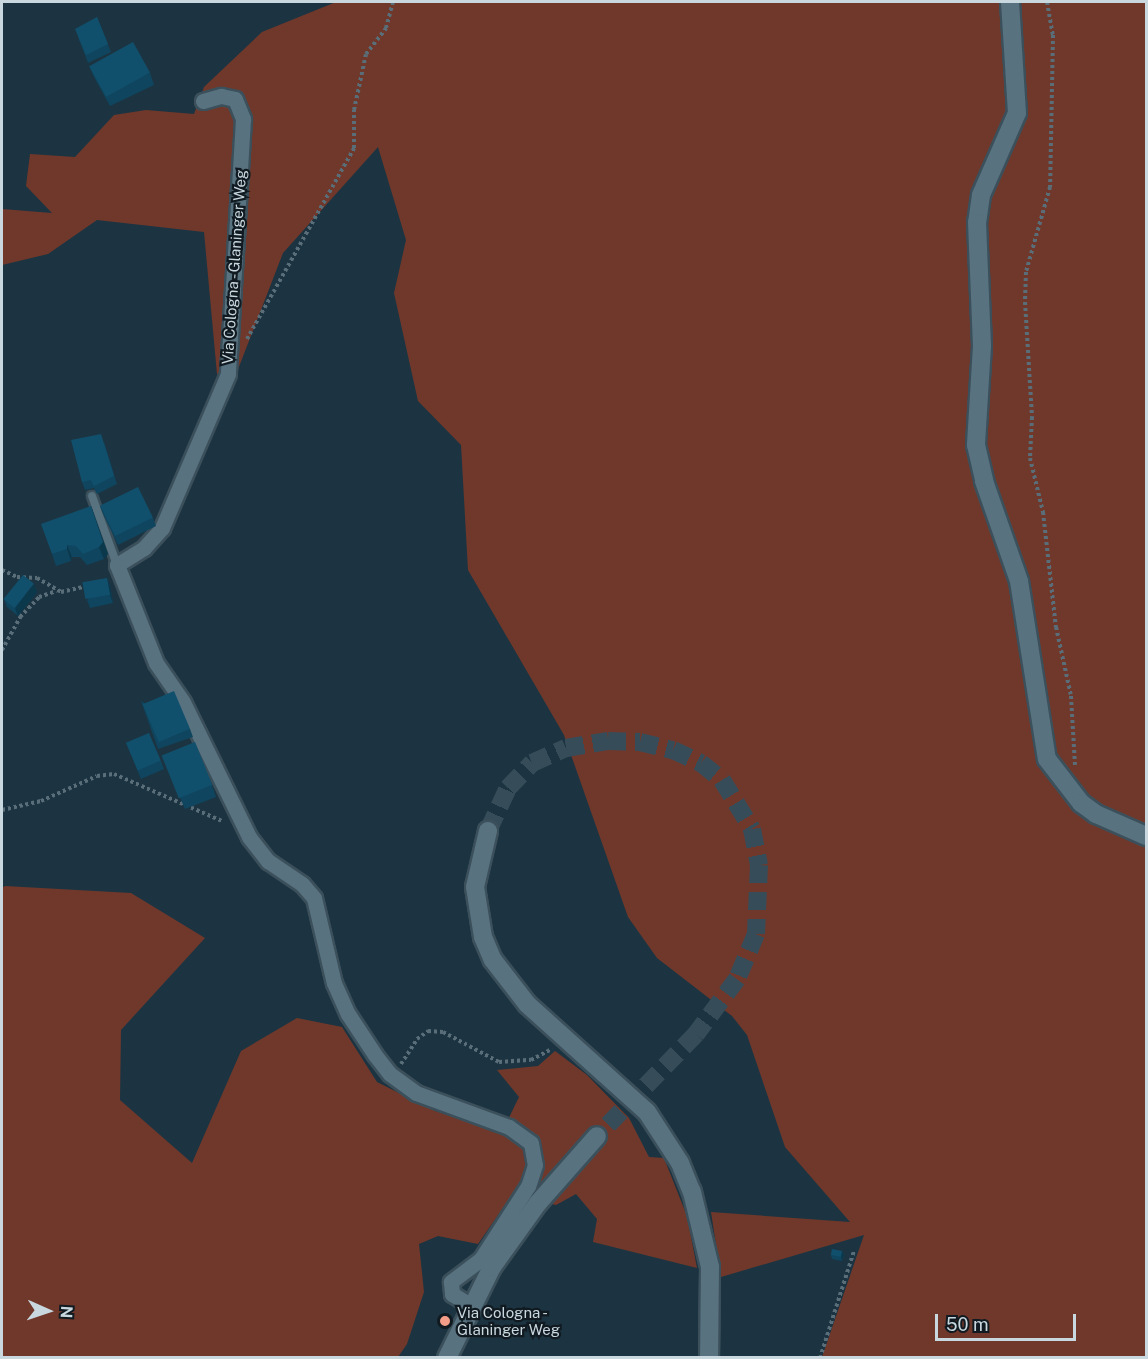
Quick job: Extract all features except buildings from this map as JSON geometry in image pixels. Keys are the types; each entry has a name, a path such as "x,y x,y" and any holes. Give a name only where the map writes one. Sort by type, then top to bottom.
{"street":[{"path":"1010,2 1017,113 978,209 977,295 982,346 976,445 984,481 1019,582 1047,759 1081,803 1096,814 1146,836"},
{"name":"Via Cologna - Glaninger Weg","path":"117,565 144,548 162,528 228,374 242,110 228,96 203,101"},
{"path":"117,565 156,663 183,702 249,837 268,861 302,884 314,898 341,999 390,1074 430,1100 509,1127 523,1135 534,1153 533,1176 486,1252 451,1282 452,1294 470,1305"},
{"path":"488,831 475,887 483,937 493,960 527,1004 647,1112 680,1163 692,1192 710,1267 709,1358"},
{"path":"447,1358 470,1305 516,1232 597,1136"}],"lane":[{"path":"92,496 117,565"}],"path":[{"path":"245,343 354,148 354,110 366,54 386,28 393,2"},
{"path":"1047,2 1053,35 1050,187 1026,272 1024,302 1032,417 1030,458 1043,512 1056,627 1071,696 1073,752 1076,767 1083,775"},
{"path":"2,570 16,577 37,578 57,590"},
{"path":"2,650 20,616 39,597 57,590 69,591 90,585"},
{"path":"2,810 41,801 97,777 114,774 221,820 249,837"},
{"path":"390,1074 428,1031 444,1032 499,1062 512,1063 544,1055"},
{"path":"820,1358 854,1251"}],"shaded area":[{"path":"336,2 1146,2 1146,1357 822,1357 864,1235 721,1277 711,1212 850,1222 785,1147 747,1035 732,1016 657,958 628,917 564,735 468,570 461,445 418,401 394,293 406,240 378,147 283,253 235,377 217,374 204,232 97,220 48,254 2,265 2,209 52,213 26,186 30,154 75,157 114,115 146,110 194,114 204,87 262,32"},
{"path":"5,886 131,893 205,938 121,1030 120,1100 192,1163 241,1051 297,1018 342,1027 377,1082 435,1111 502,1132 519,1097 497,1070 538,1066 555,1051 587,1075 629,1118 649,1157 664,1158 687,1216 697,1268 593,1242 597,1219 576,1194 556,1205 512,1195 478,1244 438,1236 419,1244 424,1292 407,1344 398,1357 2,1358 2,888"}],"tunnel":[{"path":"488,831 508,788 532,763 566,748 608,741 640,742 673,750 701,763 722,780 752,829 759,865 756,934 737,979 696,1034 597,1136"}],"place":[{"name":"Via Cologna - Glaninger Weg","path":"445,1321"}]}
